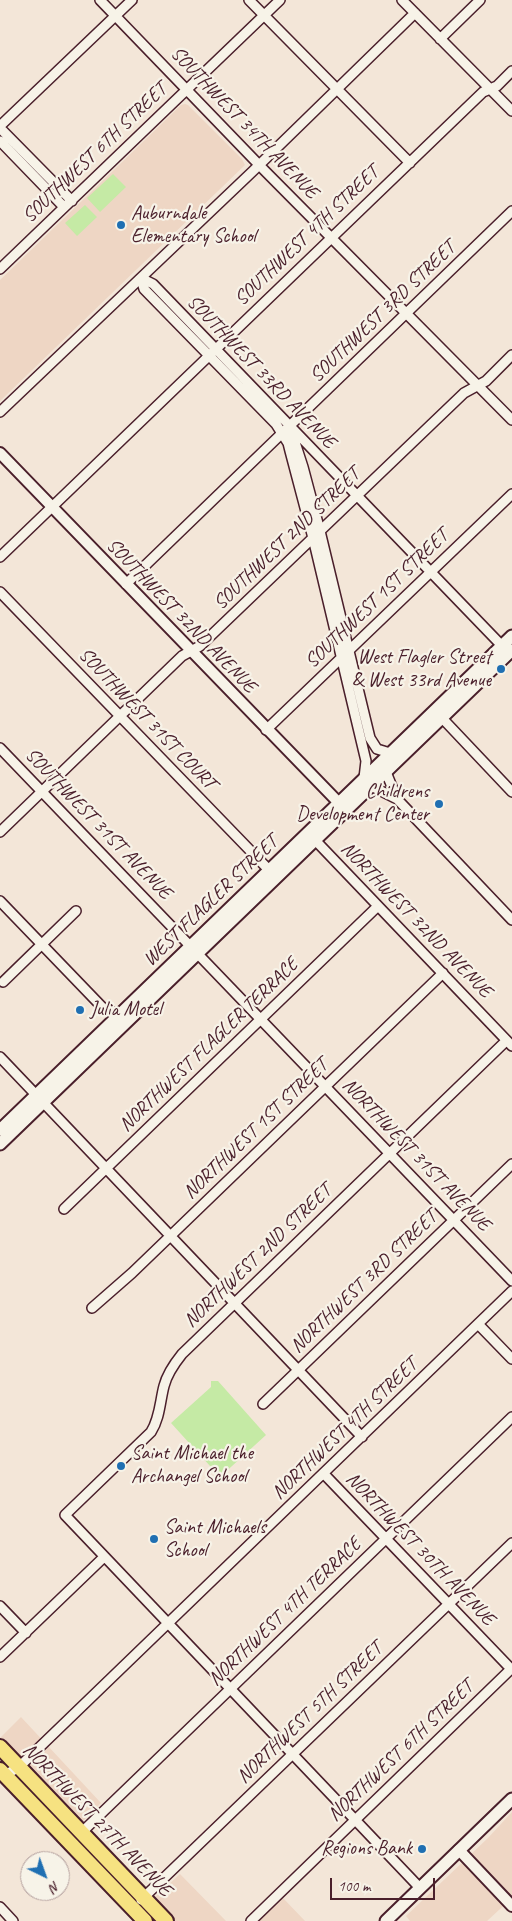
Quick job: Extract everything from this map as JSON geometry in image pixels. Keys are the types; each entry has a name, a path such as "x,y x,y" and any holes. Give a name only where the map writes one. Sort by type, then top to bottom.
{"highway":[{"name":"NORTHWEST 27TH AVENUE","path":"0,1747 166,1921"},
{"name":"NORTHWEST 27TH AVENUE","path":"3,1772 145,1921"}],"main road":[{"name":"WEST FLAGLER STREET","path":"0,1130 40,1098 195,949 269,870 339,803 368,782 386,772 442,718 509,651 512,636"},
{"name":"WEST FLAGLER STREET","path":"0,1144 109,1024 315,840 355,802 390,754 509,651"},
{"path":"339,803 355,802"},
{"path":"302,839 315,840"},
{"path":"386,1921 512,1799"}],"street":[{"name":"SOUTHWEST 34TH AVENUE","path":"100,0 512,420"},
{"path":"72,201 0,127 132,0"},
{"path":"249,0 410,163"},
{"name":"SOUTHWEST 6TH STREET","path":"0,269 280,0"},
{"path":"402,0 512,111"},
{"path":"440,39 480,0"},
{"path":"0,412 415,13"},
{"name":"SOUTHWEST 4TH STREET","path":"0,557 483,92 497,86 512,71"},
{"path":"0,141 64,207"},
{"name":"SOUTHWEST 3RD STREET","path":"126,584 512,211"},
{"name":"SOUTHWEST 33RD AVENUE","path":"141,278 153,284 215,348 286,430"},
{"name":"SOUTHWEST 33RD AVENUE","path":"141,278 144,289 276,424 320,458 509,651"},
{"name":"SOUTHWEST 2ND STREET","path":"0,832 182,656 200,646 464,393 486,380 512,355"},
{"path":"286,430 303,467 365,758 368,782 397,799 512,920"},
{"path":"286,430 290,452 317,534 349,650 372,743 377,749 390,754"},
{"name":"SOUTHWEST 32ND AVENUE","path":"0,453 266,730 339,803"},
{"path":"303,467 311,460 320,458"},
{"name":"SOUTHWEST 1ST STREET","path":"266,730 512,494"},
{"name":"SOUTHWEST 31ST COURT","path":"0,592 269,870"},
{"path":"442,718 512,792"},
{"name":"SOUTHWEST 31ST AVENUE","path":"0,748 195,949"},
{"path":"386,772 397,799"},
{"name":"NORTHWEST 32ND AVENUE","path":"315,840 509,1044"},
{"path":"0,901 104,1009 109,1024"},
{"name":"NORTHWEST FLAGLER TERRACE","path":"64,1209 378,906"},
{"path":"3,982 76,910"},
{"name":"NORTHWEST 31ST AVENUE","path":"195,949 512,1281"},
{"name":"NORTHWEST 1ST STREET","path":"92,1308 132,1273 442,973"},
{"path":"104,1009 120,1014"},
{"name":"NORTHWEST 2ND STREET","path":"104,1557 65,1515 151,1432 158,1417 165,1383 176,1361 390,1153 509,1044"},
{"path":"0,1057 362,1437"},
{"name":"NORTHWEST 3RD STREET","path":"263,1404 512,1164"},
{"name":"NORTHWEST 4TH STREET","path":"3,1772 19,1767 512,1291"},
{"path":"478,1324 512,1359"},
{"name":"NORTHWEST 4TH TERRACE","path":"82,1833 512,1417"},
{"name":"NORTHWEST 30TH AVENUE","path":"324,1474 512,1669"},
{"name":"NORTHWEST 5TH STREET","path":"132,1908 512,1543"},
{"path":"0,1657 104,1557 420,1888"},
{"path":"0,1606 26,1633"},
{"name":"NORTHWEST 6TH STREET","path":"250,1921 512,1669"},
{"path":"459,1850 512,1906"},
{"path":"0,1907 13,1921"}],"shaded area":[{"name":"Auburndale Elementary School","path":"185,104 242,159 245,165 0,401 0,280 181,105"},
{"path":"21,1717 101,1803 82,1822 0,1738"},
{"path":"512,1812 512,1898 487,1921 410,1921 406,1916 488,1838"},
{"path":"180,1874 226,1921 174,1921 153,1899"},
{"path":"283,1898 305,1921 259,1921"}],"green space":[{"path":"113,174 126,187 100,212 87,198"},
{"path":"85,205 97,217 77,236 65,223"},
{"path":"211,1381 218,1381 266,1435 220,1477 171,1423 211,1387"}],"place":[{"name":"Auburndale Elementary School","path":"121,225"},
{"name":"West Flagler Street & West 33rd Avenue","path":"501,669"},
{"name":"Childrens Development Center","path":"439,804"},
{"name":"Julia Motel","path":"80,1010"},
{"name":"Saint Michael the Archangel School","path":"121,1466"},
{"name":"Saint Michaels School","path":"154,1539"},
{"name":"Regions Bank","path":"422,1849"}]}
